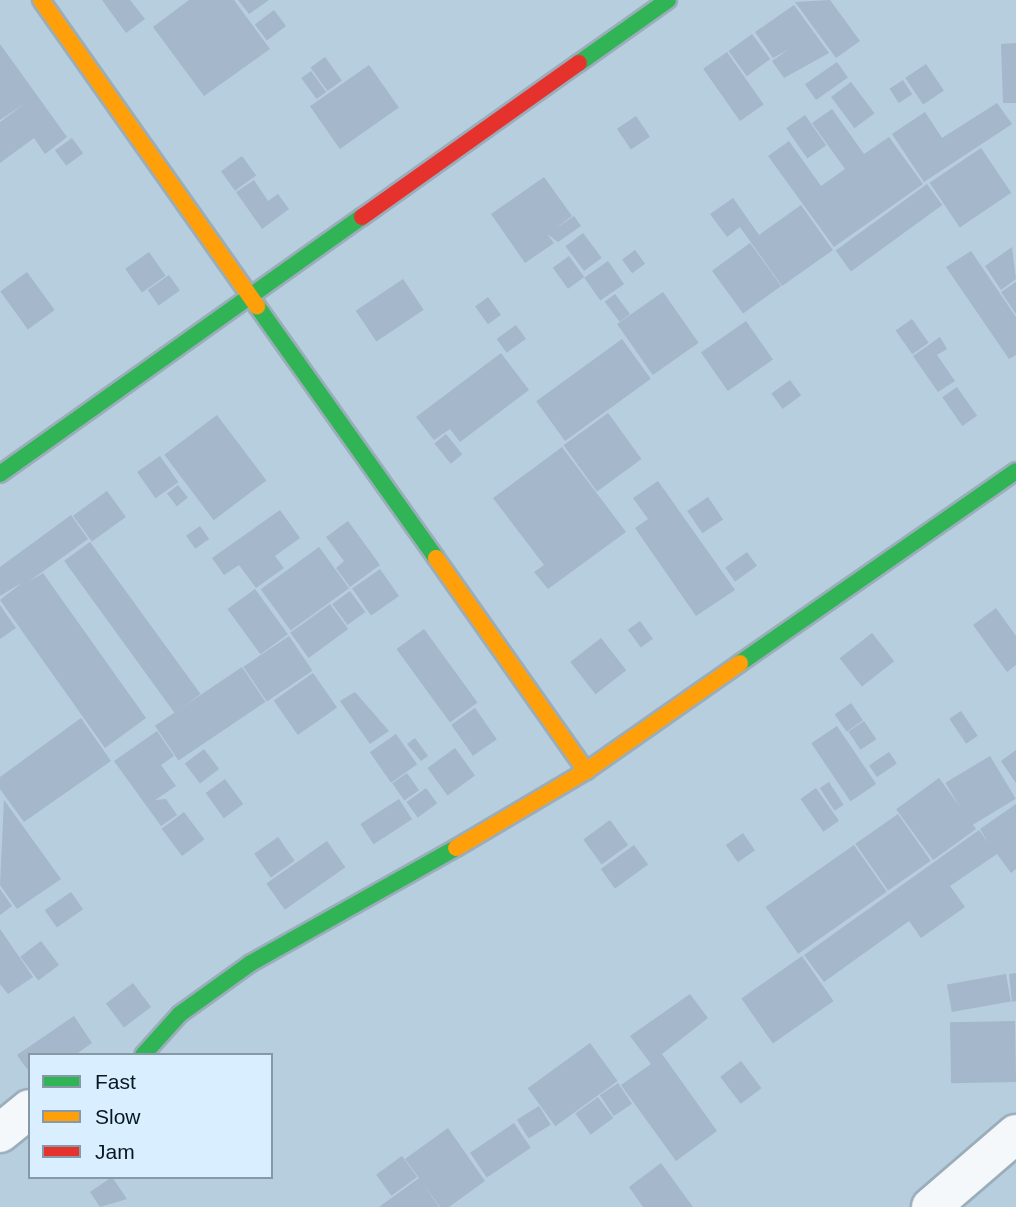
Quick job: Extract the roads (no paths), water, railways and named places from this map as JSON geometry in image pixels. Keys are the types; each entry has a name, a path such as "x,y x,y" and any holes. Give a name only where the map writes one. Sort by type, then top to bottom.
{"street":[{"path":"41,0 247,297 586,771"},
{"path":"0,474 668,0"},
{"path":"145,1053 180,1014 251,963 326,926 586,771 1016,471"},
{"path":"0,1133 28,1111"},
{"path":"931,1207 1016,1134"}]}
